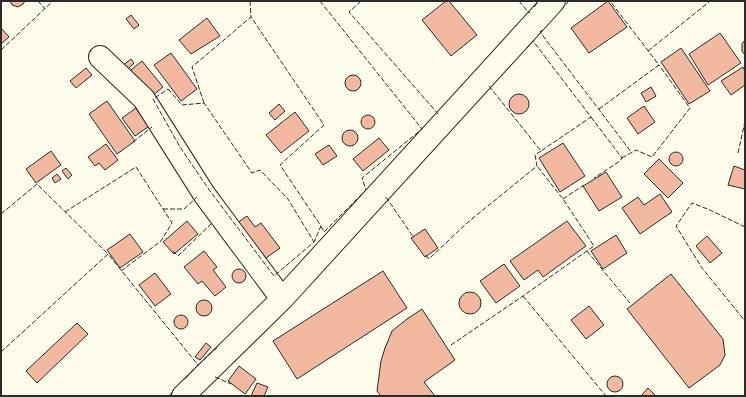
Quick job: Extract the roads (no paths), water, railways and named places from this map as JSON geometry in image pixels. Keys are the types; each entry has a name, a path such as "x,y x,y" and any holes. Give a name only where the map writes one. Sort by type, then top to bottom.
{"street":[{"path":"183,396 282,300 554,1"},
{"path":"100,57 144,99 204,194 282,300"}]}
